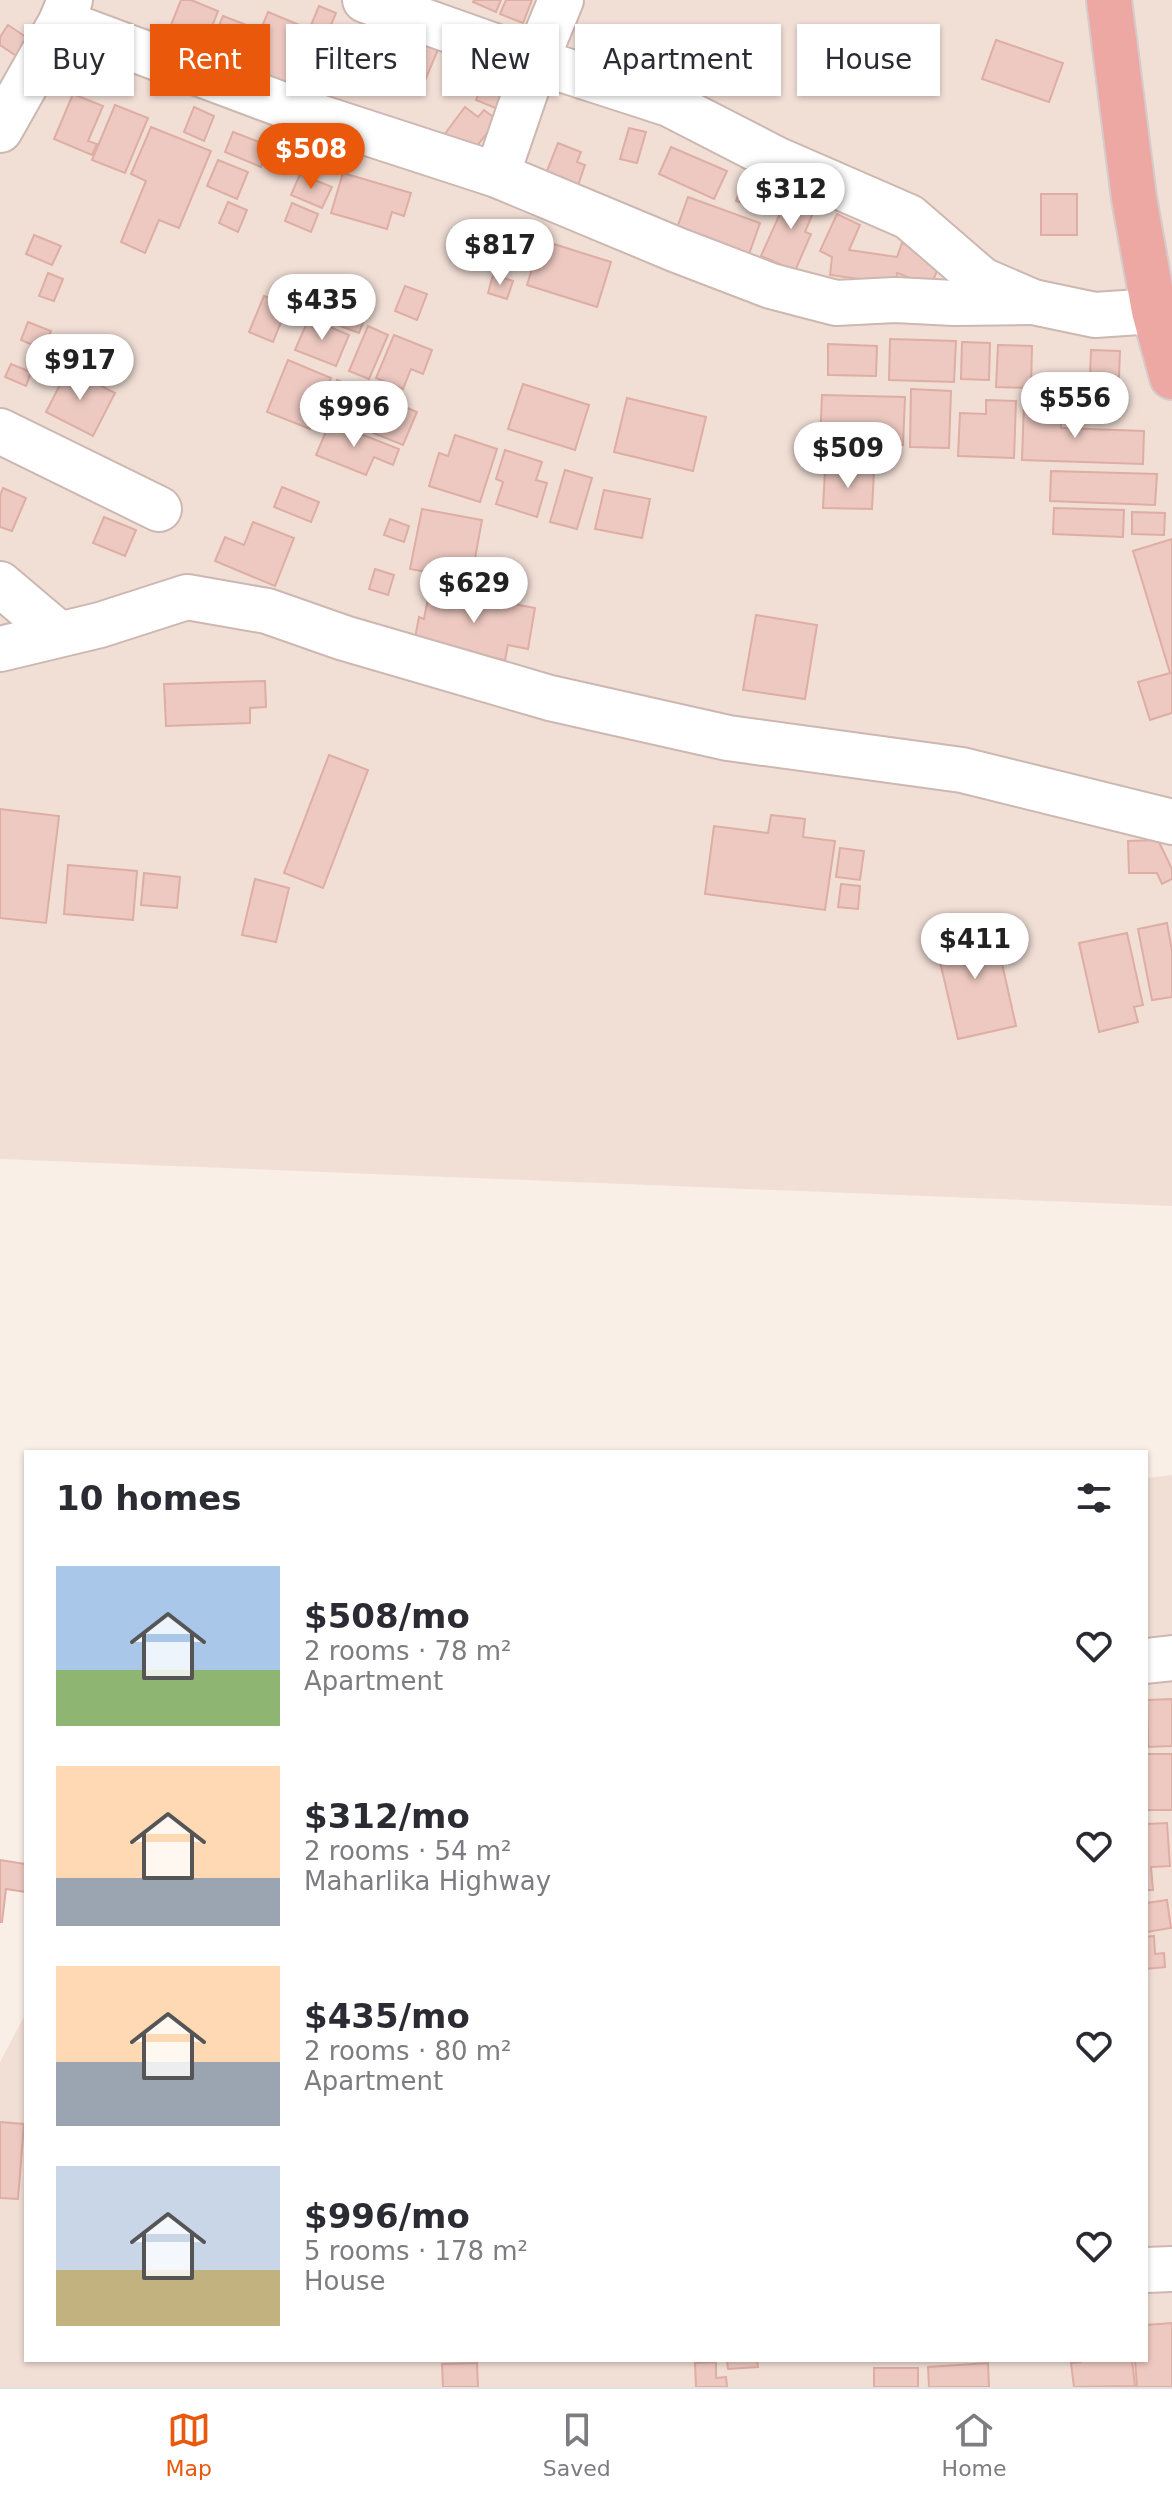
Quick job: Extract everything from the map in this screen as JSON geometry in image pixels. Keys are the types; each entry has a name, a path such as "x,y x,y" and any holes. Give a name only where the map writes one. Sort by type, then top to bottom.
{"highway":[{"path":"1109,0 1134,198 1154,311 1172,377"}],"street":[{"path":"365,0 442,27"},
{"path":"551,24 561,0"},
{"path":"0,130 66,11 294,109 497,175 758,281 836,303 895,300 1033,302"},
{"path":"559,68 669,104 778,160 909,217 982,280 1033,302 1095,315 1154,311"},
{"path":"497,175 524,96"},
{"path":"0,431 159,509"},
{"path":"0,584 59,634"},
{"path":"0,649 100,625 187,597 226,602 267,611 344,638 550,698 728,738 962,770 1172,822"},
{"path":"1148,1661 1172,1658"},
{"path":"1148,2270 1172,2269"}],"shaded area":[{"path":"0,0 1172,0 1172,1206 0,1159"},
{"path":"1172,1475 1172,2387 0,2387 0,2062 24,2017 24,2362 1148,2362 1148,1478"}],"building":[{"path":"181,0 191,0 218,11 213,24 171,24"},
{"path":"474,0 501,0 496,12"},
{"path":"506,0 532,0 523,23 500,14"},
{"path":"319,6 336,13 331,24 312,24"},
{"path":"268,12 297,24 286,24 286,84 270,78 270,24 263,24"},
{"path":"363,14 381,19 380,24 360,24"},
{"path":"223,16 244,24 220,24"},
{"path":"8,25 24,36 21,59 0,45 0,37"},
{"path":"996,40 1063,63 1049,102 982,79"},
{"path":"426,42 439,47 426,78"},
{"path":"72,96 103,106 88,141 97,144 92,155 54,139"},
{"path":"478,96 511,96 505,112 476,100"},
{"path":"115,105 148,118 125,173 92,160"},
{"path":"194,107 214,116 204,141 184,132"},
{"path":"465,107 478,117 484,110 497,120 470,155 444,135"},
{"path":"151,127 211,151 179,228 159,220 145,253 121,242 146,181 131,174"},
{"path":"629,128 646,132 637,163 620,159"},
{"path":"233,132 270,146 261,167 225,152"},
{"path":"558,143 581,152 577,162 585,165 577,188 545,176"},
{"path":"671,147 727,171 714,199 659,174"},
{"path":"218,160 248,172 237,199 207,186"},
{"path":"343,173 411,193 404,216 392,212 387,229 331,213"},
{"path":"300,174 332,187 322,208 291,195"},
{"path":"744,180 765,188 757,208 736,201"},
{"path":"791,189 818,201 805,232 811,234 795,271 761,256"},
{"path":"1041,194 1077,194 1077,235 1041,235"},
{"path":"688,197 760,223 749,254 677,228"},
{"path":"228,202 247,210 238,232 219,223"},
{"path":"292,203 318,214 311,232 285,221"},
{"path":"837,214 860,225 849,250 897,257 902,243 942,258 931,286 897,273 896,284 830,275 832,257 820,251"},
{"path":"34,235 61,246 52,265 26,254"},
{"path":"541,240 611,262 597,307 527,285"},
{"path":"48,273 63,279 54,301 39,296"},
{"path":"493,275 513,281 507,299 488,293"},
{"path":"405,286 427,294 417,320 395,311"},
{"path":"264,296 288,305 273,342 249,332"},
{"path":"346,313 364,320 359,333 340,326"},
{"path":"309,318 349,335 336,366 295,350"},
{"path":"28,322 51,331 44,350 21,340"},
{"path":"368,326 388,335 369,379 349,371"},
{"path":"394,335 432,350 423,374 411,369 403,389 376,378"},
{"path":"890,339 956,341 954,382 889,380"},
{"path":"962,342 990,343 989,380 961,379"},
{"path":"828,344 877,346 876,376 828,375"},
{"path":"998,345 1032,346 1031,388 996,387"},
{"path":"1091,350 1120,351 1119,377 1090,376"},
{"path":"288,360 331,378 310,429 267,412"},
{"path":"11,364 31,372 26,386 5,377"},
{"path":"68,369 115,393 93,436 46,412"},
{"path":"337,380 384,399 371,431 324,412"},
{"path":"523,384 589,405 575,450 508,429"},
{"path":"911,389 951,391 949,448 910,447"},
{"path":"822,395 905,397 903,445 820,442"},
{"path":"627,398 706,417 693,471 614,452"},
{"path":"386,399 417,412 403,445 373,433"},
{"path":"986,400 1016,401 1014,458 958,456 960,413 986,414"},
{"path":"1024,402 1061,403 1061,428 1144,431 1143,464 1022,460"},
{"path":"330,422 399,449 393,465 374,457 366,475 316,455"},
{"path":"455,435 497,449 480,502 429,486 439,453 448,456"},
{"path":"505,450 542,462 536,480 547,483 537,517 496,504 503,482 496,479"},
{"path":"565,470 592,478 577,529 550,522"},
{"path":"825,470 874,471 872,509 823,508"},
{"path":"1051,471 1157,474 1155,505 1050,501"},
{"path":"282,487 319,502 311,522 274,507"},
{"path":"3,488 26,498 12,531 0,527"},
{"path":"604,490 650,499 642,538 595,529"},
{"path":"1054,508 1124,510 1123,537 1053,534"},
{"path":"422,509 482,520 471,580 410,569"},
{"path":"1132,512 1165,513 1164,535 1132,534"},
{"path":"104,517 136,530 125,556 93,543"},
{"path":"390,519 409,526 404,542 384,535"},
{"path":"253,522 294,538 275,586 215,561 225,537 244,545"},
{"path":"1172,539 1172,713 1150,720 1138,682 1170,673 1133,551"},
{"path":"375,569 394,575 388,595 369,589"},
{"path":"430,588 535,608 528,649 508,645 505,660 414,643 419,617 424,619"},
{"path":"756,615 817,625 805,699 743,690"},
{"path":"265,681 266,707 250,708 250,723 166,726 164,684"},
{"path":"329,755 368,770 323,888 284,873"},
{"path":"0,809 59,816 46,923 0,918"},
{"path":"771,815 805,819 803,837 835,841 825,910 705,894 714,826 768,833"},
{"path":"1158,840 1172,869 1172,879 1162,884 1157,873 1129,873 1128,841"},
{"path":"840,848 864,851 860,880 836,877"},
{"path":"68,865 137,871 133,920 64,914"},
{"path":"144,873 180,877 177,908 141,905"},
{"path":"255,879 289,888 276,942 242,935"},
{"path":"841,884 860,886 858,909 838,907"},
{"path":"993,923 1016,1026 958,1039 934,936"},
{"path":"1167,923 1172,951 1172,997 1152,1000 1138,929"},
{"path":"1127,933 1143,1005 1134,1007 1138,1022 1099,1032 1079,943"},
{"path":"1172,1699 1172,1746 1148,1747 1148,1700"},
{"path":"1148,1754 1172,1754 1172,1810 1148,1810"},
{"path":"1167,1823 1170,1866 1151,1867 1153,1890 1148,1890 1148,1824"},
{"path":"0,1860 24,1864 24,1892 6,1889 0,1922"},
{"path":"1167,1900 1171,1928 1148,1932 1148,1903"},
{"path":"1154,1936 1155,1954 1164,1953 1165,1967 1148,1969 1148,1937"},
{"path":"0,2122 24,2124 18,2199 0,2198"},
{"path":"1172,2323 1172,2387 1137,2387 1135,2362 1148,2362 1148,2325"},
{"path":"716,2362 716,2378 726,2377 727,2387 696,2387 695,2363"},
{"path":"727,2362 757,2362 758,2367 728,2369"},
{"path":"1132,2362 1135,2386 1074,2387 1071,2363"},
{"path":"477,2363 478,2387 443,2387 442,2364"},
{"path":"988,2363 989,2387 929,2387 928,2367"},
{"path":"874,2368 918,2368 918,2387 874,2387"}]}
